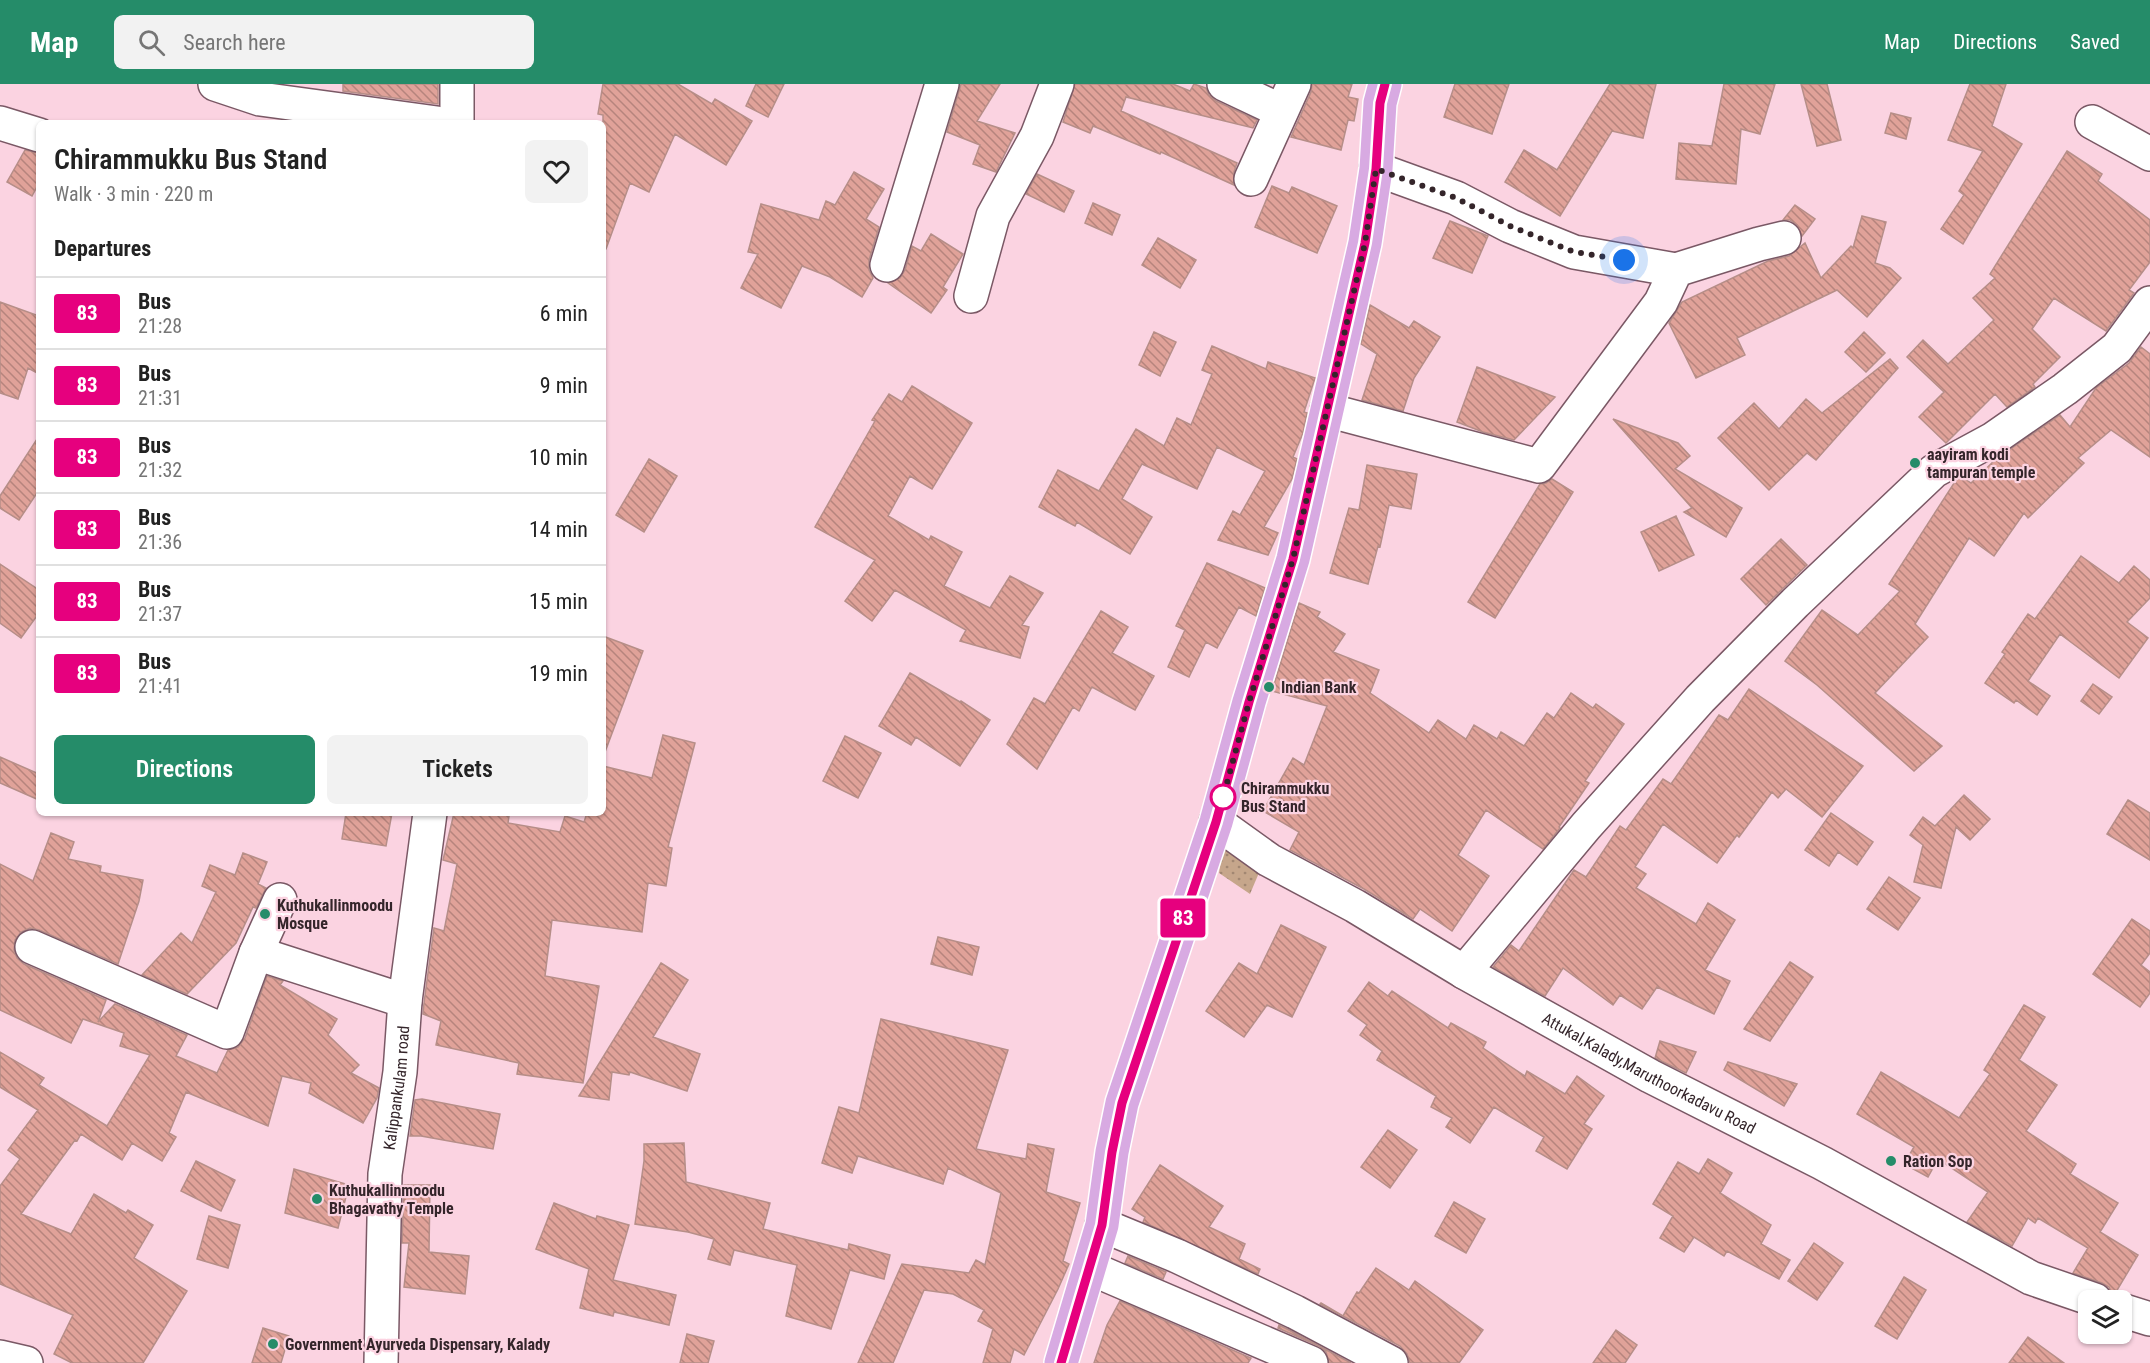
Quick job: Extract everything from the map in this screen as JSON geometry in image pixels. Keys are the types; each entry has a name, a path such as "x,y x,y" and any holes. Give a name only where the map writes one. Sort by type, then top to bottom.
{"main road":[{"path":"1061,1363 1102,1225 1112,1152 1122,1103 1216,822 1249,702 1293,559 1365,243 1376,169 1380,103 1385,84"}],"street":[{"path":"216,84 260,99 416,120"},
{"path":"457,84 457,120"},
{"path":"887,266 942,84"},
{"path":"971,296 993,216 1037,136 1057,84"},
{"path":"1224,84 1288,98 1251,179"},
{"path":"2092,122 2150,154"},
{"path":"0,123 36,134"},
{"path":"1376,169 1456,198 1510,226 1574,252 1676,270 1784,238"},
{"path":"1327,410 1539,466 1661,302 1676,270"},
{"path":"1464,972 1586,826 1700,699 1795,603 1934,471 1993,439 2065,389 2117,348 2150,303"},
{"name":"Kalippankulam road","path":"381,1363 385,1174 400,1072 405,1001 430,816"},
{"name":"Attukal,Kalady,Maruthoorkadavu Road","path":"1216,822 1269,860 1355,906 1464,972 1650,1076 1822,1163 2031,1278 2078,1294"},
{"path":"32,947 227,1032 256,953 280,900"},
{"path":"256,953 405,1001"},
{"path":"1102,1225 1178,1256 1295,1312 1391,1363"},
{"path":"1090,1268 1311,1363"},
{"path":"2132,1313 2150,1319"},
{"path":"0,1357 26,1363"}],"shaded area":[{"path":"1223,846 1261,868 1250,894 1219,873"}],"building":[{"path":"343,84 438,84 438,104 343,91"},
{"path":"603,84 678,84 712,104 715,99 752,121 726,165 675,134 649,192 630,183 606,249 606,120 603,120 603,115 598,114"},
{"path":"756,84 784,84 768,117 746,106"},
{"path":"961,84 1000,84 977,121 1015,133 996,172 973,164 980,145 947,132"},
{"path":"1075,84 1173,84 1190,91 1194,84 1206,88 1209,95 1216,101 1257,120 1253,128 1126,97 1121,111 1237,163 1234,185 1161,152 1160,154 1093,126 1090,133 1063,122"},
{"path":"1312,84 1352,84 1348,97 1358,99 1354,121 1348,120 1341,150 1291,137 1311,92"},
{"path":"1455,84 1509,84 1492,134 1444,117"},
{"path":"1610,84 1656,84 1643,138 1612,131 1560,216 1505,182 1524,150 1557,170"},
{"path":"1724,84 1775,84 1760,134 1741,129 1736,184 1676,179 1679,143 1712,146"},
{"path":"1801,84 1827,84 1841,140 1817,146"},
{"path":"1970,84 2006,84 1992,126 2022,144 1963,244 1941,229 1964,195 1959,191 1983,151 1948,140"},
{"path":"1891,113 1911,118 1906,139 1885,133"},
{"path":"25,150 36,152 36,189 32,196 7,182"},
{"path":"2067,151 2102,174 2098,181 2150,220 2150,262 2129,290 2134,293 2106,331 2054,298 2032,329 2060,357 2033,384 2035,387 2007,407 1995,394 1946,443 1919,417 1944,392 1907,357 1923,340 1948,364 1994,320 1973,298 1995,278 1990,274"},
{"path":"854,172 884,189 866,219 879,227 869,260 869,270 873,278 862,297 830,277 802,266 781,308 741,288 758,254 748,252 761,204 819,220 826,201 835,205"},
{"path":"1037,174 1074,191 1064,212 1026,194"},
{"path":"1272,186 1289,193 1292,187 1337,206 1317,253 1255,227"},
{"path":"1093,203 1120,215 1112,235 1085,223"},
{"path":"1795,205 1815,219 1802,236 1797,225 1790,220 1783,220"},
{"path":"1862,216 1886,222 1875,263 1890,268 1901,278 1867,317 1837,290 1737,338 1745,355 1696,378 1669,323 1682,302 1768,261 1789,256 1805,243 1821,278 1851,246 1853,248"},
{"path":"1450,221 1488,236 1472,273 1433,258"},
{"path":"931,234 963,254 943,287 947,290 931,313 888,283 900,278 905,270 912,246 921,251"},
{"path":"1158,238 1196,260 1180,288 1142,265"},
{"path":"0,302 36,315 36,372 28,368 18,399 0,393"},
{"path":"1370,305 1409,328 1414,321 1440,337 1414,378 1403,411 1362,400 1377,354 1361,344"},
{"path":"1154,332 1176,342 1160,376 1139,365"},
{"path":"1864,332 1885,353 1866,372 1845,352"},
{"path":"1212,346 1266,369 1268,362 1315,378 1304,412 1307,413 1303,433 1293,457 1297,459 1292,479 1264,527 1278,533 1268,555 1218,540 1233,511 1240,515 1265,471 1217,447 1197,489 1142,464 1122,499 1152,517 1130,554 1077,522 1075,526 1039,507 1058,470 1099,491 1136,429 1164,446 1177,418 1191,425 1212,374 1202,370"},
{"path":"2141,347 2150,354 2150,457 2111,430 2078,458 2084,463 2028,518 2024,513 1994,556 1969,538 1915,624 1928,637 1875,693 1942,746 1914,771 1817,685 1785,661 1822,610 1858,635 1900,591 1889,584 1956,480 1962,477 1971,483 1996,459 2060,415 2070,427 2096,388 2129,363"},
{"path":"1890,359 1898,368 1816,460 1807,453 1769,490 1718,438 1754,403 1779,429 1806,399 1822,413"},
{"path":"1477,367 1555,397 1514,440 1457,422"},
{"path":"912,386 972,423 932,489 910,476 888,516 929,540 931,536 962,552 944,586 990,608 1010,576 1043,593 1022,625 1029,627 1020,658 960,641 966,630 895,590 872,621 845,601 875,560 815,527 875,421 872,420 889,394 902,402"},
{"path":"1613,419 1678,443 1690,456 1675,469 1742,508 1726,537 1684,512 1692,508"},
{"path":"36,441 36,494 19,520 0,508 0,496"},
{"path":"649,459 677,476 644,532 616,515"},
{"path":"1367,465 1417,474 1411,509 1389,505 1380,547 1378,546 1368,584 1330,573 1349,508 1359,510"},
{"path":"1552,479 1573,492 1495,618 1468,602 1540,484"},
{"path":"1676,516 1694,555 1659,571 1641,532"},
{"path":"1781,539 1807,565 1766,605 1741,579"},
{"path":"2081,556 2119,583 2134,566 2150,580 2150,598 2127,622 2148,638 2119,678 2060,634 2028,681 2050,696 2037,715 2016,700 2014,703 1985,683 2005,654 2002,652 2028,614 2035,619"},
{"path":"1207,563 1265,588 1256,616 1239,607 1217,648 1206,642 1189,677 1168,667 1185,630 1176,626"},
{"path":"0,564 36,588 36,617 21,638 0,623"},
{"path":"1299,603 1320,612 1317,617 1345,634 1333,652 1379,670 1370,693 1429,733 1438,720 1466,739 1474,725 1497,739 1501,732 1524,746 1547,713 1554,718 1571,693 1593,708 1596,704 1624,724 1585,781 1589,783 1560,828 1543,849 1486,810 1458,855 1489,876 1452,931 1420,909 1413,919 1364,889 1290,850 1299,832 1263,811 1293,758 1304,765 1327,706 1272,691"},
{"path":"1101,611 1128,627 1112,653 1154,676 1135,710 1092,687 1079,711 1073,707 1037,769 1007,744 1034,698 1045,704"},
{"path":"606,637 643,651 606,749"},
{"path":"910,673 990,720 960,766 916,737 911,745 879,726"},
{"path":"2093,684 2112,697 2099,714 2081,701"},
{"path":"1749,689 1863,766 1822,817 1786,789 1778,798 1772,792 1717,863 1663,824 1635,867 1646,874 1636,888 1696,924 1708,903 1735,920 1705,970 1730,981 1714,1014 1657,987 1642,1009 1620,995 1613,1005 1563,968 1545,996 1493,967 1511,945 1519,951 1574,870 1586,877 1620,826 1626,830 1663,779 1671,784 1719,715 1728,720"},
{"path":"663,735 695,743 668,847 672,848 666,886 648,883 642,932 552,920 545,976 599,986 583,1083 517,1074 519,1063 436,1045 441,1021 423,1014 434,928 444,931 457,864 443,860 453,816 509,816 508,823 560,832 565,816 584,822 586,816 606,816 606,767 652,778"},
{"path":"845,736 881,753 858,798 823,781"},
{"path":"0,757 36,773 36,799 0,783"},
{"path":"1964,795 1990,819 1970,840 1956,827 1941,888 1914,882 1923,845 1910,835 1923,817 1935,826"},
{"path":"2128,800 2150,813 2150,860 2107,834"},
{"path":"1831,813 1873,842 1857,865 1838,852 1829,866 1805,850"},
{"path":"346,816 391,816 386,846 342,839"},
{"path":"51,833 74,842 68,859 101,866 100,872 143,880 139,901 118,964 39,930 30,928 21,932 15,940 14,950 17,958 24,964 106,1000 98,1022 115,1004 187,1035 176,1056 217,1073 228,1050 238,1047 245,1038 267,976 283,981 280,985 337,1019 328,1035 359,1065 351,1073 379,1088 377,1098 363,1123 309,1093 311,1083 282,1076 268,1126 186,1092 169,1133 176,1137 162,1161 132,1143 122,1160 81,1134 77,1141 75,1140 21,1214 71,1234 94,1194 126,1213 128,1210 153,1225 134,1258 187,1291 143,1363 72,1363 54,1354 73,1315 0,1284 0,1186 20,1159 8,1150 38,1110 0,1087 0,1052 44,1078 39,1085 107,1126 150,1055 120,1046 124,1033 83,1019 71,1043 0,1010 0,864 33,881"},
{"path":"243,853 267,862 258,884 266,888 256,908 253,907 236,943 187,994 142,975 181,933 192,943 216,892 202,886 210,865 235,875"},
{"path":"1889,877 1920,898 1898,930 1867,909"},
{"path":"2132,919 2150,931 2150,953 2141,965 2150,972 2150,993 2140,1007 2093,974"},
{"path":"1281,925 1326,947 1292,1017 1267,1005 1244,1037 1206,1011 1239,963 1257,974"},
{"path":"938,937 979,947 972,975 931,964"},
{"path":"1790,962 1813,977 1770,1041 1744,1029"},
{"path":"661,963 688,980 653,1037 700,1054 687,1091 630,1072 629,1075 612,1072 609,1100 579,1096"},
{"path":"1369,982 1388,996 1392,991 1448,1028 1451,1023 1486,1042 1483,1048 1525,1076 1527,1071 1565,1094 1577,1076 1604,1096 1584,1124 1592,1129 1567,1169 1536,1151 1544,1137 1494,1107 1470,1143 1446,1127 1452,1118 1431,1107 1436,1096 1377,1060 1382,1051 1360,1035 1367,1025 1348,1011"},
{"path":"2024,1005 2045,1017 2019,1060 2057,1085 2026,1131 2076,1164 2070,1174 2118,1203 2100,1232 2138,1255 2117,1290 2110,1290 2102,1283 2073,1273 2088,1248 2038,1218 2035,1223 2028,1218 2012,1246 1967,1222 1988,1192 1938,1159 1928,1177 1904,1164 1914,1147 1857,1114 1881,1072 1959,1118 1990,1074 1984,1070"},
{"path":"881,1019 1008,1050 976,1149 1026,1159 1028,1144 1054,1149 1046,1192 1080,1203 1063,1261 1069,1264 1024,1355 1014,1349 1010,1363 983,1363 993,1329 978,1321 984,1310 953,1294 924,1290 893,1363 858,1363 902,1264 969,1273 976,1260 985,1265 1001,1193 948,1168 943,1184 858,1156 852,1173 822,1163 839,1107 859,1113"},
{"path":"1660,1041 1696,1052 1686,1073 1655,1058"},
{"path":"1728,1062 1797,1084 1784,1106 1724,1070"},
{"path":"422,1099 500,1114 493,1149 410,1136 415,1100"},
{"path":"1388,1130 1417,1150 1390,1188 1361,1167"},
{"path":"684,1143 686,1182 770,1203 763,1229 848,1250 849,1244 890,1255 884,1279 850,1270 831,1329 786,1316 797,1265 734,1250 730,1265 708,1259 714,1239 688,1232 635,1224 644,1161 644,1144"},
{"path":"1708,1159 1732,1173 1720,1193 1771,1225 1761,1244 1790,1260 1779,1279 1727,1251 1724,1256 1694,1237 1684,1252 1660,1238 1673,1216 1653,1204 1678,1162 1699,1174"},
{"path":"196,1161 235,1180 221,1211 181,1191"},
{"path":"1160,1165 1223,1206 1209,1227 1245,1244 1239,1259 1260,1269 1258,1274 1143,1222 1145,1217 1132,1209"},
{"name":"Kuthukallinmoodu Bhagavathy Temple","path":"294,1169 349,1185 338,1228 285,1213"},
{"path":"404,1185 430,1185 429,1252 469,1256 465,1294 404,1287 409,1243 402,1243"},
{"path":"1454,1202 1485,1219 1466,1253 1435,1236"},
{"path":"554,1203 596,1219 597,1216 629,1225 613,1280 676,1295 669,1325 614,1312 613,1316 580,1308 589,1269 536,1249"},
{"path":"209,1216 240,1225 228,1268 197,1259"},
{"path":"1814,1243 1843,1263 1817,1300 1788,1281"},
{"path":"1128,1256 1166,1272 1163,1279 1125,1263"},
{"path":"1376,1268 1409,1290 1415,1281 1483,1330 1459,1363 1410,1363 1407,1354 1400,1346 1320,1304 1343,1316 1357,1292 1359,1293"},
{"path":"1904,1277 1926,1290 1897,1339 1875,1326"},
{"path":"1120,1301 1251,1358 1248,1363 1094,1363 1107,1325"},
{"path":"1279,1325 1287,1329 1319,1346 1278,1328"},
{"name":"Government Ayurveda Dispensary, Kalady","path":"263,1328 289,1336 281,1363 252,1363"},
{"path":"1616,1330 1637,1345 1625,1363 1593,1363"},
{"path":"687,1334 714,1341 708,1363 680,1363"},
{"path":"2028,1337 2064,1363 2009,1363"},
{"path":"1319,1346 1351,1363 1329,1363 1326,1352"}],"bus line":[{"name":"83","path":"1061,1363 1102,1225 1112,1152 1122,1103 1216,822 1249,702 1293,559 1365,243 1376,169 1380,103 1385,84"}],"place":[{"name":"aayiram kodi tampuran temple","path":"1915,463"},
{"name":"Indian Bank","path":"1269,687"},
{"name":"Chirammukku Bus Stand","path":"1223,797"},
{"name":"Kuthukallinmoodu Mosque","path":"265,914"},
{"name":"Ration Sop","path":"1891,1161"},
{"name":"Kuthukallinmoodu Bhagavathy Temple","path":"317,1199"},
{"name":"Government Ayurveda Dispensary, Kalady","path":"273,1344"}],"route":[{"path":"1223,797 1221,805 1249,702 1293,559 1365,243 1376,169 1456,198 1510,226 1574,252 1624,260"}]}
